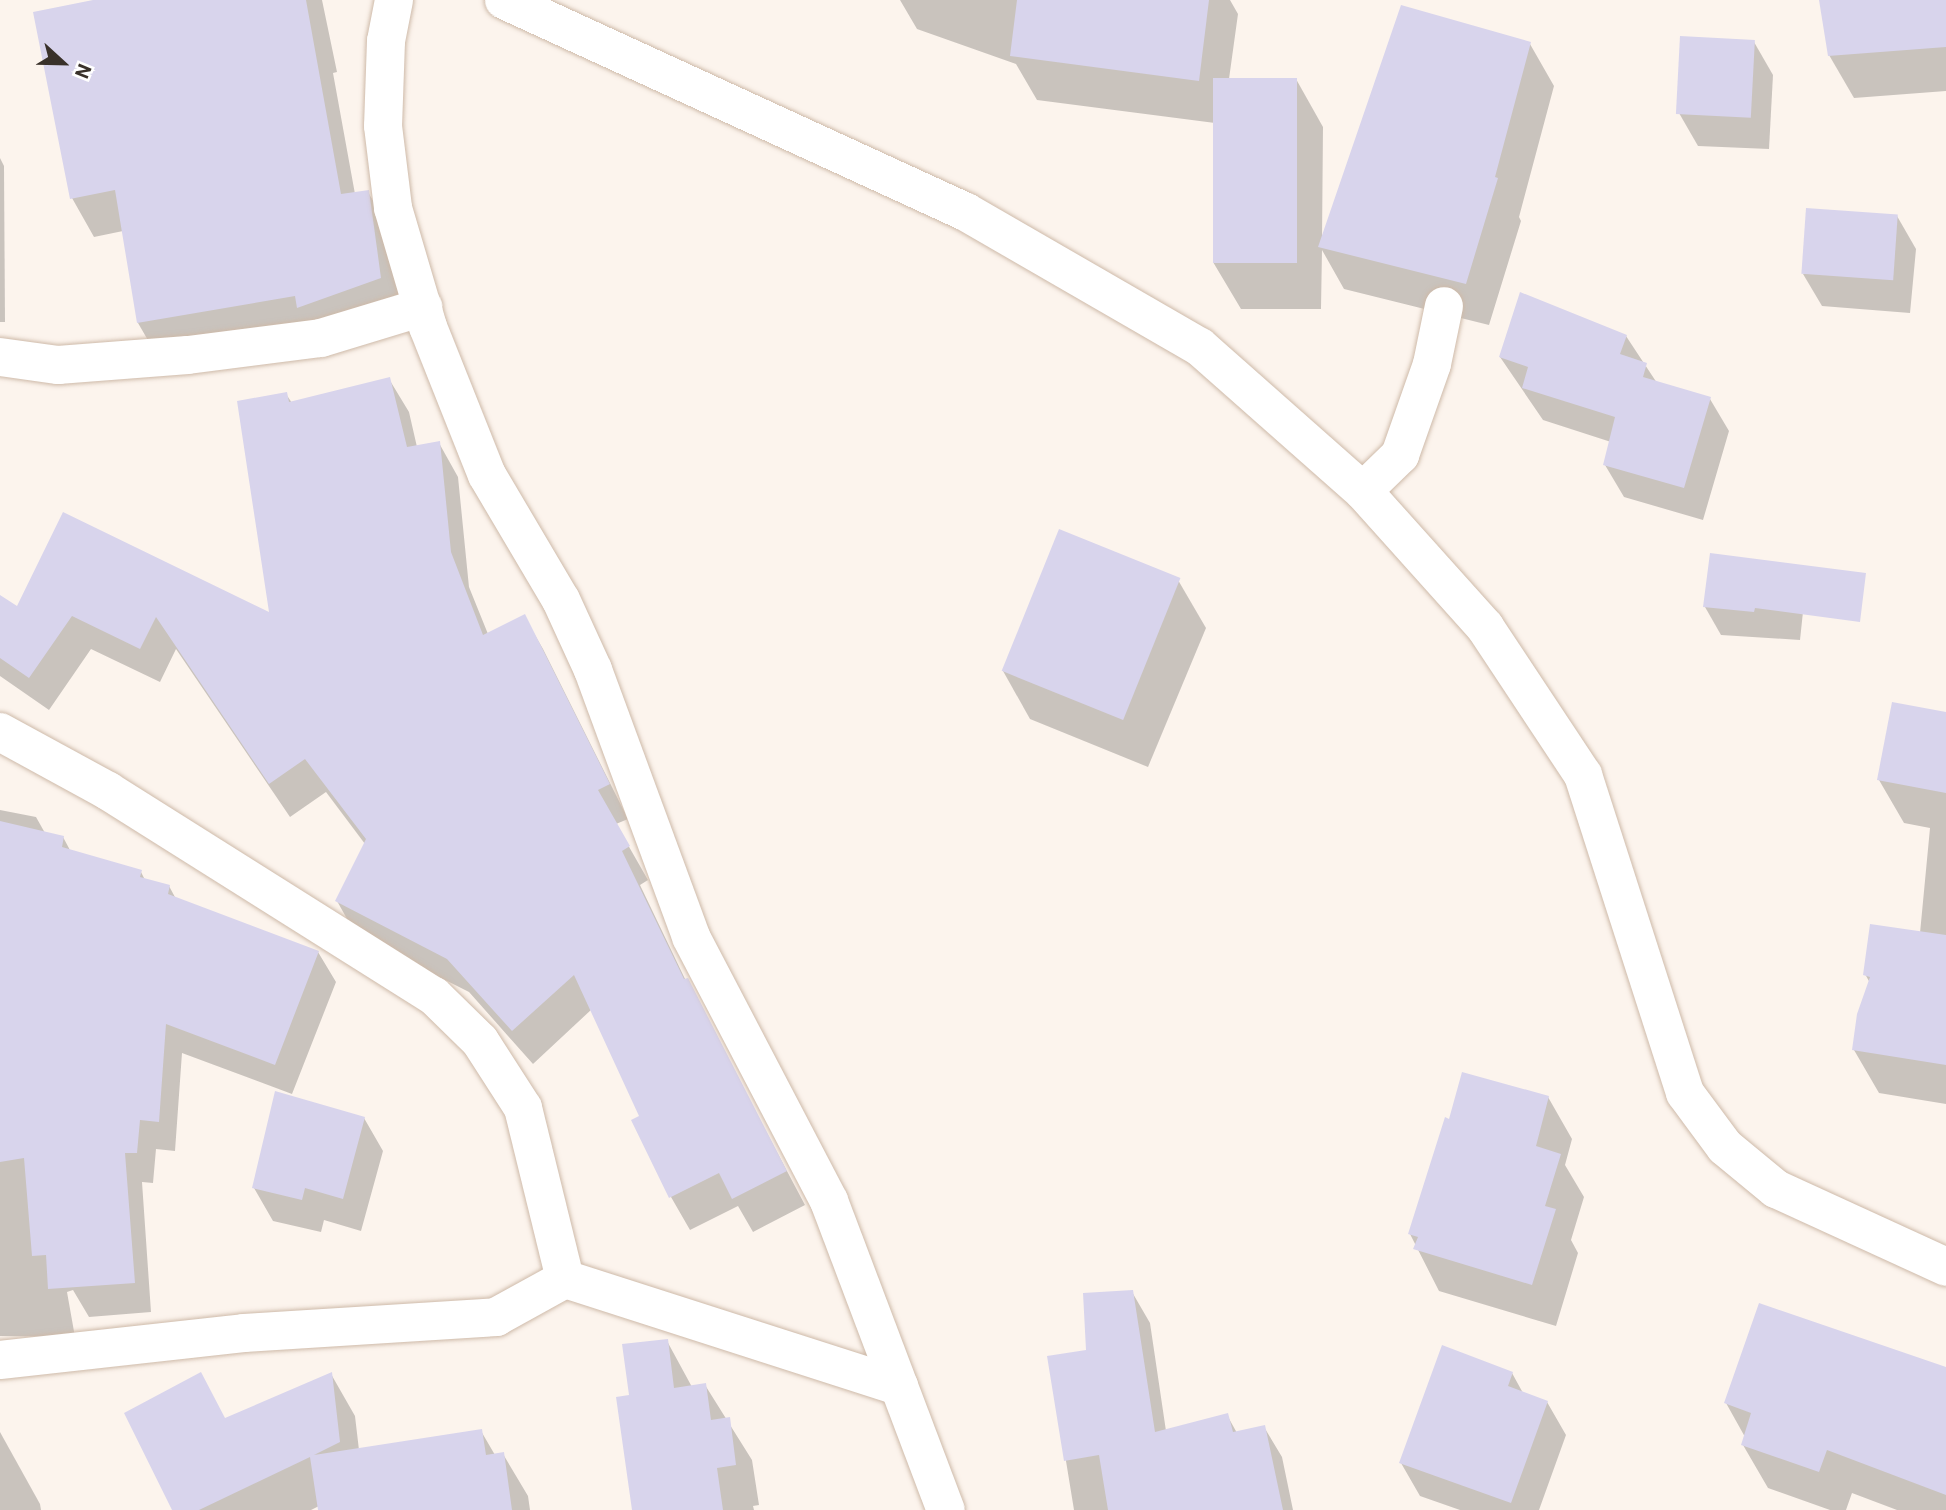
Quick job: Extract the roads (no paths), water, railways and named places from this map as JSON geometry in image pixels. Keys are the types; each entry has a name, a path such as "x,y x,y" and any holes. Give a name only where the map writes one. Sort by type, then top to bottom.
{"street":[{"path":"394,0 386,41 383,126 393,208 423,307 487,475 561,600 593,670 691,937 829,1201 946,1510"},
{"path":"504,0 967,212 1200,347 1363,491 1485,627 1583,775 1685,1093 1725,1147 1776,1189 1946,1267"},
{"path":"1363,491 1400,455 1432,364 1444,306"},
{"path":"0,357 58,365 201,353 321,338 423,307"},
{"path":"0,732 108,791 434,996 480,1041 523,1108 565,1279"},
{"path":"0,1360 244,1333 496,1317 565,1279 899,1386"}]}
